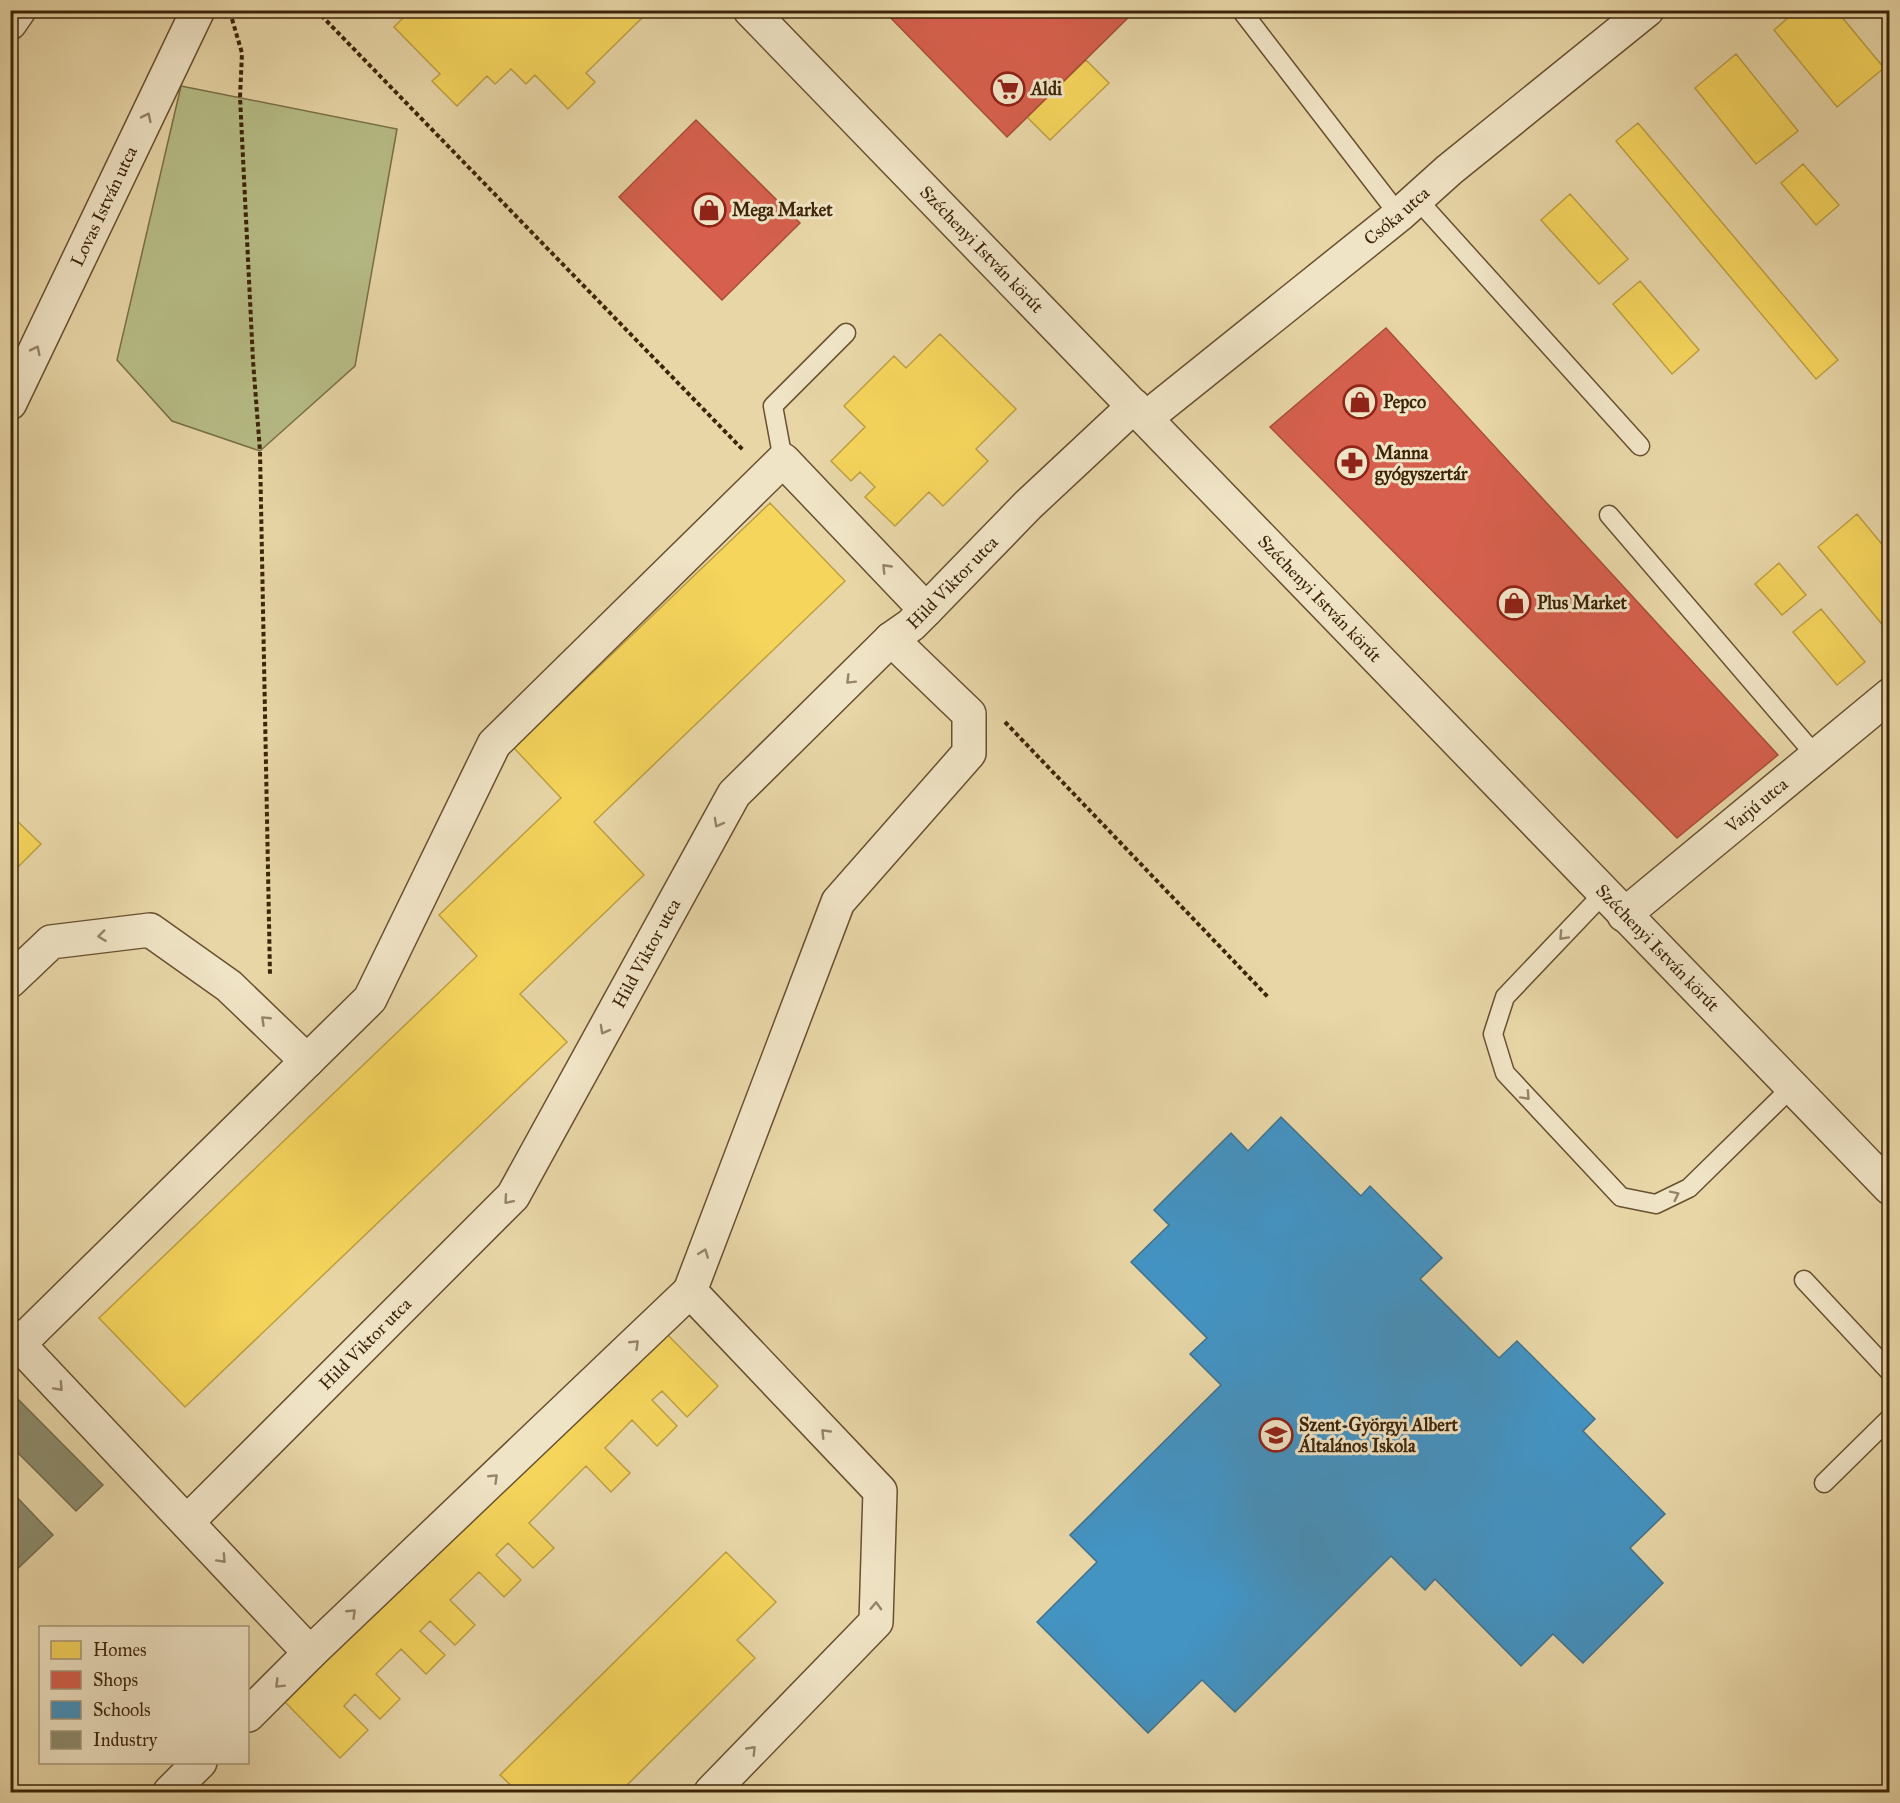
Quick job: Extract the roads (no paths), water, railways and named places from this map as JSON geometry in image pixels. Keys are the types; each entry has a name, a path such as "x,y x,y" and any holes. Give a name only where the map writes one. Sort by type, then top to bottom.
{"street":[{"path":"10,23 19,10"},
{"name":"Lovas István utca","path":"10,403 198,10"},
{"name":"Széchenyi István körút","path":"750,10 1890,1188"},
{"name":"Csóka utca","path":"1140,412 1408,207 1449,170 1647,10"},
{"name":"Hild Viktor utca","path":"187,1522 513,1196 734,794 891,639 911,625 1028,505 1140,412"},
{"path":"310,1653 15,1340 370,999 494,744 783,460 926,610"},
{"path":"249,1715 310,1653 690,1291 838,902 969,753 969,714 891,639"},
{"name":"Varjú utca","path":"1614,904 1816,756 1890,695"},
{"path":"10,981 51,942 150,930 229,986 307,1061"},
{"path":"690,1291 880,1491 876,1622 711,1792"},
{"path":"171,1792 199,1764"}],"lane":[{"path":"1241,10 1408,207 1640,446"},
{"path":"783,460 773,406 846,333"},
{"path":"1609,515 1816,756"},
{"path":"1614,904 1505,997 1493,1034 1505,1073 1621,1197 1656,1204 1689,1188 1792,1086"},
{"path":"1804,1280 1890,1372"},
{"path":"1824,1483 1890,1418"}],"place":[{"name":"Aldi","path":"1008,89"},
{"name":"Mega Market","path":"709,210"},
{"name":"Pepco","path":"1360,402"},
{"name":"Manna gyógyszertár","path":"1352,463"},
{"name":"Plus Market","path":"1514,603"},
{"name":"Szent-Györgyi Albert Általános Iskola","path":"1276,1435"}]}
